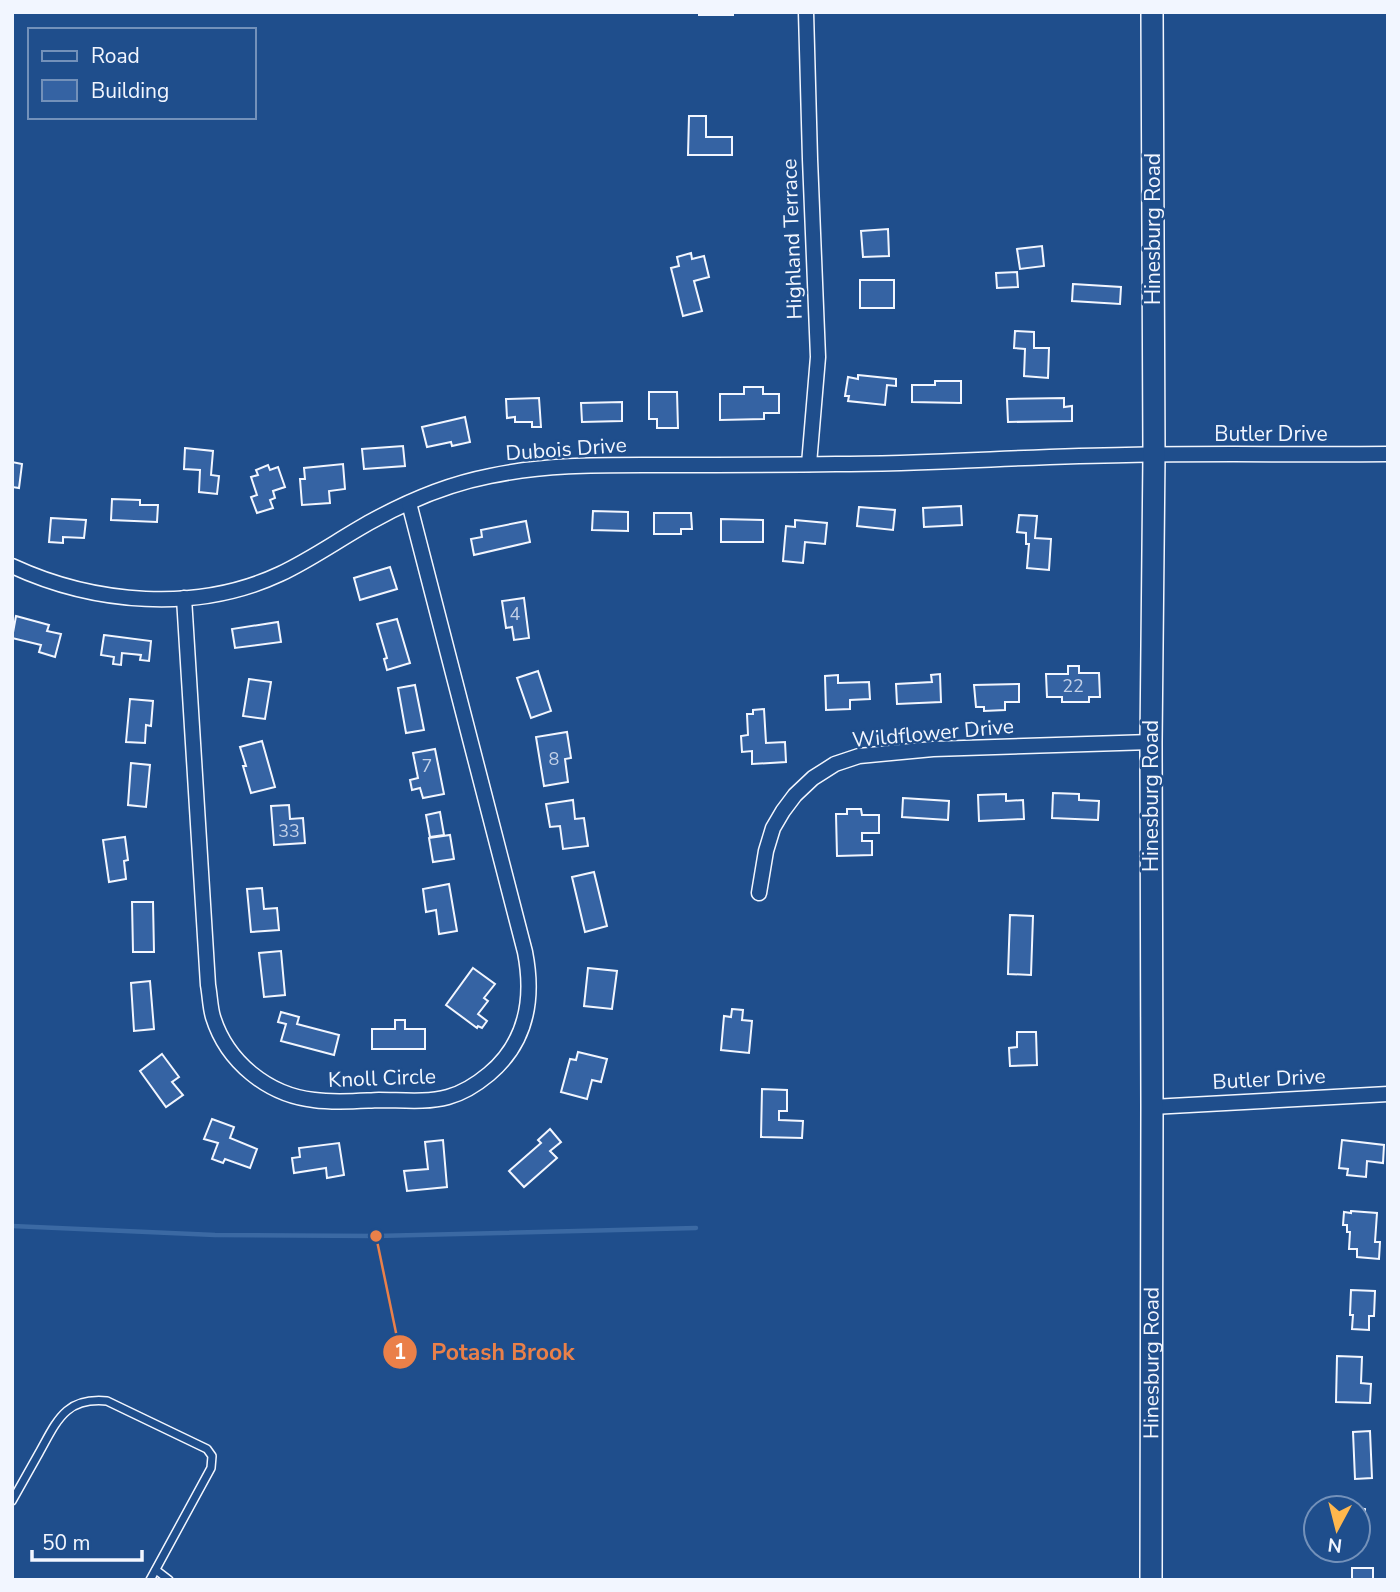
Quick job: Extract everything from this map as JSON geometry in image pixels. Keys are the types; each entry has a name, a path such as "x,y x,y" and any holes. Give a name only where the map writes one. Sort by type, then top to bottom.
{"main road":[{"name":"Hinesburg Road","path":"1151,1580 1151,742 1154,455 1152,12"}],"street":[{"name":"Highland Terrace","path":"806,12 818,357 809,464"},
{"name":"Butler Drive","path":"1154,455 1388,454"},
{"name":"Dubois Drive","path":"12,566 51,582 100,594 128,598 184,598 236,589 278,575 374,520 409,503 466,482 548,467 893,464 1154,455"},
{"name":"Knoll Circle","path":"184,598 208,985 214,1019 223,1040 245,1068 263,1083 283,1093 305,1099 426,1100 457,1093 487,1075 511,1051 526,1016 529,978 525,953 409,503"},
{"name":"Wildflower Drive","path":"759,893 766,851 773,828 783,811 813,778 835,764 859,756 933,749 1151,742"},
{"name":"Butler Drive","path":"1152,1107 1388,1094"}],"lane":[{"path":"12,1501 58,1418 82,1402 107,1401 206,1450 212,1456 211,1468 150,1580"},
{"path":"156,1570 169,1580"}],"building":[{"path":"699,12 733,12 733,15 699,15"},
{"path":"689,116 706,116 706,137 732,137 732,155 688,155"},
{"path":"888,229 889,256 863,257 861,231"},
{"path":"1042,246 1044,266 1020,269 1017,249"},
{"path":"691,253 692,259 704,256 709,277 694,281 702,311 683,316 671,268 679,266 677,257"},
{"path":"1017,272 1018,287 997,288 996,273"},
{"path":"860,280 894,280 894,308 860,308"},
{"path":"1073,284 1121,287 1120,304 1072,301"},
{"path":"1015,331 1034,332 1034,348 1049,348 1048,378 1024,376 1025,349 1014,348"},
{"path":"858,375 896,379 896,386 887,385 885,405 848,401 849,396 845,396 848,377 858,379"},
{"path":"935,381 961,381 961,403 912,402 912,385 935,385"},
{"path":"744,387 763,387 763,394 779,394 779,413 764,413 764,419 720,420 720,394 744,394"},
{"path":"649,392 677,392 678,428 657,428 657,419 649,419"},
{"path":"539,398 541,427 532,427 532,422 515,422 515,417 507,418 506,399"},
{"path":"1064,398 1064,407 1072,406 1072,421 1008,422 1007,399"},
{"path":"622,402 622,421 582,422 581,403"},
{"path":"465,417 470,442 452,446 451,442 427,447 422,427"},
{"path":"403,446 405,466 364,469 362,449"},
{"path":"185,448 213,451 211,475 219,476 217,494 199,492 200,470 184,469"},
{"path":"12,462 22,464 19,488 12,487"},
{"path":"343,464 345,489 329,491 330,503 302,505 300,479 305,479 304,468"},
{"path":"268,465 270,470 278,467 285,487 273,491 275,498 270,500 273,508 257,513 251,497 257,495 251,477 258,475 256,470"},
{"path":"112,499 140,500 140,505 158,505 157,522 111,520"},
{"path":"961,506 962,525 924,527 923,508"},
{"path":"859,507 895,510 893,530 857,526"},
{"path":"593,511 628,512 628,531 592,530"},
{"path":"654,513 691,513 692,529 681,529 681,534 654,534"},
{"path":"1019,515 1037,516 1035,538 1051,539 1049,570 1027,568 1029,544 1026,544 1026,533 1017,532"},
{"path":"51,518 86,520 84,538 63,537 63,543 49,542"},
{"path":"721,519 763,520 763,542 721,542"},
{"path":"795,520 827,523 825,544 805,542 803,563 783,561 786,526 795,527"},
{"path":"526,521 530,542 474,555 471,539 482,537 481,530"},
{"path":"390,567 397,589 360,600 354,578"},
{"path":"524,598 529,638 514,640 512,627 506,628 502,601"},
{"path":"16,616 49,625 47,631 61,634 55,657 39,652 41,645 12,638"},
{"path":"397,619 410,663 387,670 384,659 387,658 377,624"},
{"path":"278,622 281,642 235,648 232,629"},
{"path":"104,635 151,641 149,661 140,660 141,655 122,653 121,665 113,664 114,657 101,655"},
{"path":"1068,666 1079,666 1079,673 1099,673 1100,697 1089,697 1089,702 1062,702 1062,697 1047,697 1046,674 1068,674"},
{"path":"538,671 551,711 531,718 517,678"},
{"path":"940,674 941,702 897,704 896,684 932,682 931,675"},
{"path":"838,675 838,683 869,682 870,699 850,700 850,709 826,710 825,676"},
{"path":"249,679 271,682 265,719 243,716"},
{"path":"1019,684 1019,702 1005,702 1005,710 984,711 984,707 976,707 974,685"},
{"path":"415,685 424,730 406,733 398,688"},
{"path":"130,699 153,701 151,726 146,725 145,743 126,742"},
{"path":"764,709 766,743 785,742 786,762 752,764 752,751 742,752 741,736 748,735 747,714 753,714 753,710"},
{"path":"567,732 571,758 565,759 568,782 544,786 536,737"},
{"path":"262,741 275,787 251,793 240,747"},
{"path":"435,749 444,794 423,798 420,788 412,790 410,780 418,778 413,753"},
{"path":"131,763 150,765 146,807 128,805"},
{"path":"1053,793 1079,794 1079,800 1099,801 1098,820 1052,818"},
{"path":"1006,794 1006,801 1023,800 1024,819 979,821 978,795"},
{"path":"903,798 949,801 948,820 902,817"},
{"path":"573,800 575,819 584,818 588,846 563,849 560,826 550,827 546,804"},
{"path":"289,805 290,819 303,818 305,843 274,845 271,806"},
{"path":"847,809 861,809 862,815 879,815 879,833 862,833 862,841 872,841 872,855 837,856 836,814 847,814"},
{"path":"440,812 444,835 430,837 426,815"},
{"path":"450,835 454,859 433,862 429,838"},
{"path":"125,837 128,860 124,861 126,879 109,882 103,840"},
{"path":"594,872 607,926 585,932 572,877"},
{"path":"449,884 457,931 439,934 436,910 426,912 423,889"},
{"path":"262,888 264,909 277,908 279,930 251,932 247,889"},
{"path":"132,902 153,902 154,952 133,952"},
{"path":"1010,915 1033,916 1031,975 1008,974"},
{"path":"281,951 285,995 264,997 259,953"},
{"path":"473,968 495,984 484,998 488,1001 478,1014 487,1021 482,1028 477,1028 446,1005"},
{"path":"588,968 617,971 612,1009 584,1006"},
{"path":"150,981 154,1029 134,1031 131,983"},
{"path":"732,1009 743,1010 742,1020 752,1021 749,1053 721,1050 724,1016 731,1017"},
{"path":"281,1012 299,1017 297,1024 339,1035 334,1055 281,1041 286,1024 278,1022"},
{"path":"395,1020 405,1020 405,1029 425,1029 425,1049 372,1049 372,1029 395,1029"},
{"path":"1017,1032 1036,1032 1037,1065 1010,1066 1009,1048 1017,1047"},
{"path":"578,1052 607,1059 601,1082 592,1080 587,1099 561,1092 570,1059 576,1060"},
{"path":"162,1054 179,1077 172,1082 183,1095 166,1107 140,1071"},
{"path":"762,1089 787,1090 787,1111 779,1111 779,1120 803,1121 802,1138 761,1137"},
{"path":"212,1119 234,1127 230,1138 257,1149 250,1168 225,1159 223,1163 212,1159 218,1143 204,1139"},
{"path":"550,1129 561,1142 550,1151 557,1158 524,1187 509,1171 541,1143 538,1140"},
{"path":"443,1140 447,1187 407,1191 404,1171 428,1169 425,1142"},
{"path":"1342,1140 1384,1145 1383,1163 1367,1161 1366,1177 1347,1175 1348,1169 1339,1168"},
{"path":"339,1143 344,1175 327,1178 326,1168 294,1173 292,1158 300,1157 299,1148"},
{"path":"1344,1212 1377,1213 1375,1242 1380,1242 1379,1259 1357,1257 1357,1249 1349,1249 1350,1232 1347,1232 1347,1225 1343,1225"},
{"path":"1351,1290 1375,1291 1374,1316 1369,1316 1369,1330 1352,1329"},
{"path":"1337,1356 1362,1357 1361,1383 1371,1384 1370,1403 1336,1402"},
{"path":"1370,1431 1372,1478 1355,1479 1353,1432"},
{"path":"1352,1568 1373,1568 1373,1580 1352,1580"}],"waterway":[{"path":"12,1226 215,1235 376,1236 696,1228"}],"place":[{"name":"Potash Brook","path":"376,1236"}]}
